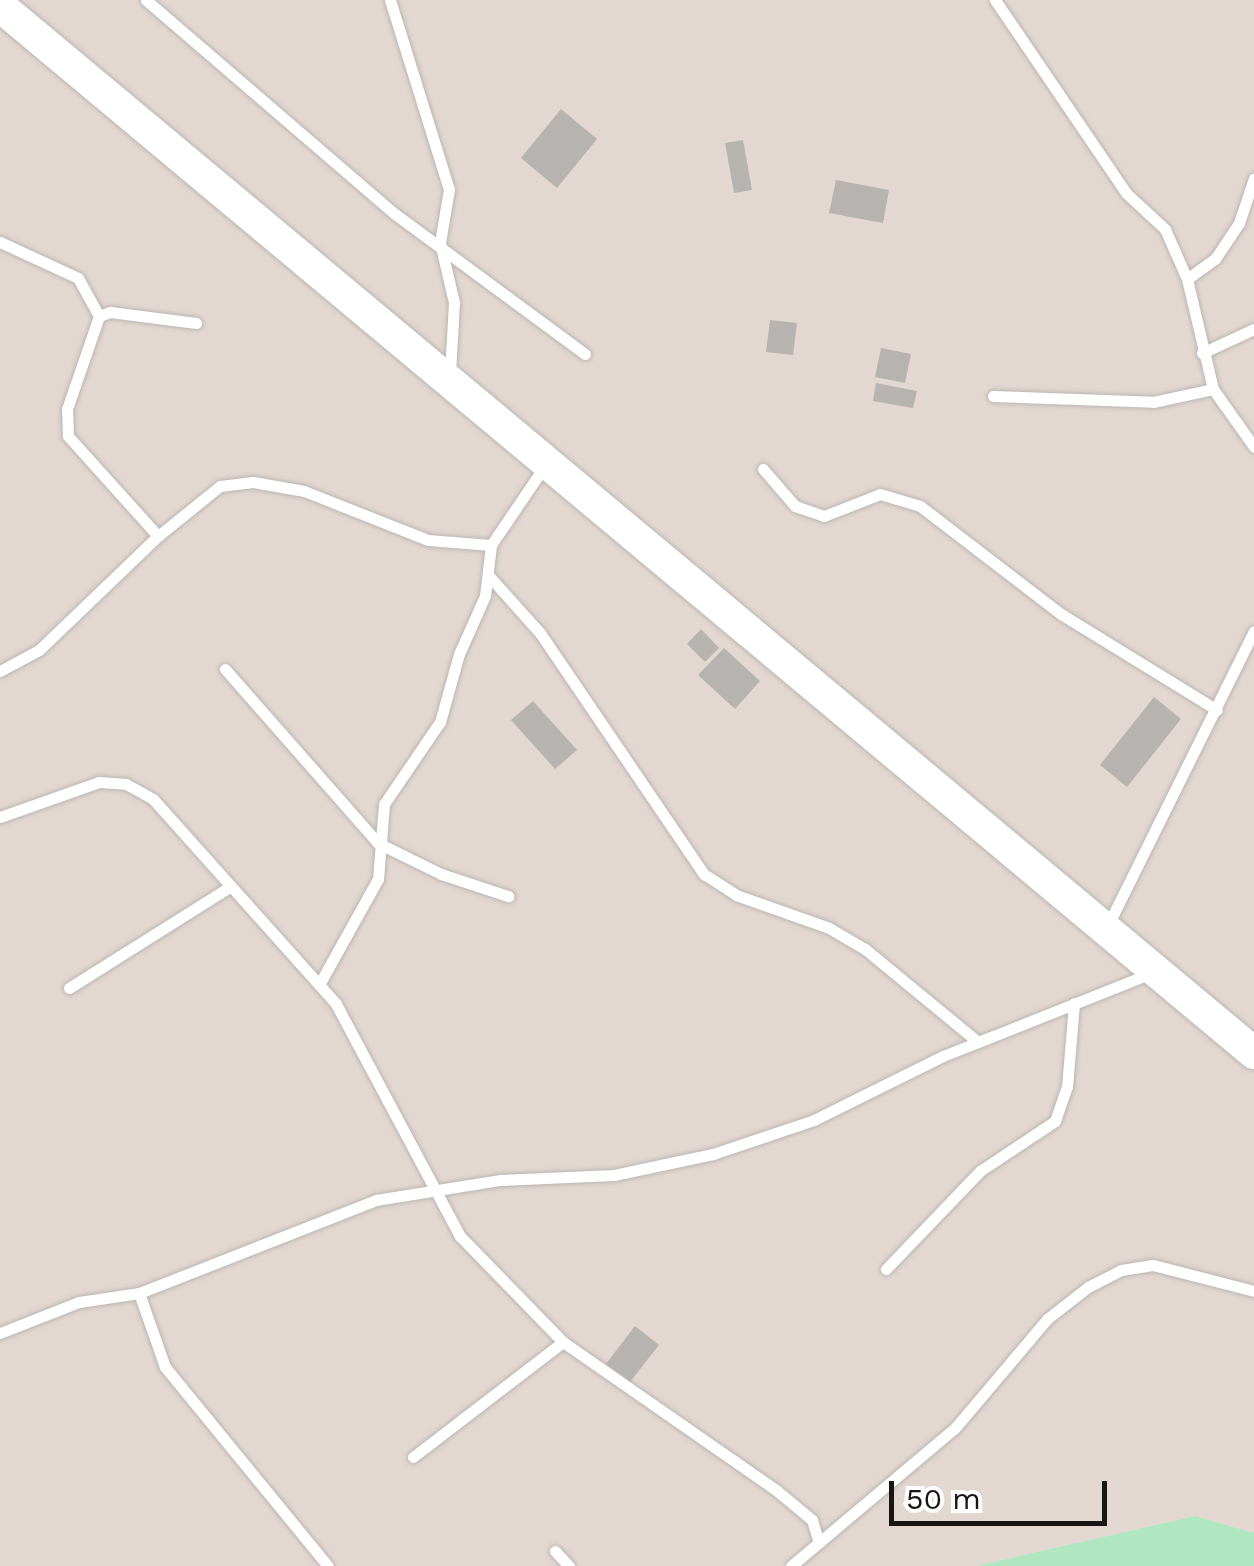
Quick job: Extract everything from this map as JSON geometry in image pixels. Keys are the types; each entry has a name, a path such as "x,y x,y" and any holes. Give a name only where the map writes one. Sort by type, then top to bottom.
{"street":[{"path":"0,6 549,460 1254,1054"}],"lane":[{"path":"146,0 395,214 440,242 585,354"},
{"path":"390,0 449,189 440,242 454,302 449,378"},
{"path":"994,0 1126,193 1165,229 1187,280 1213,389 1254,448"},
{"path":"1187,280 1215,259 1239,223 1254,178"},
{"path":"0,242 78,278 99,316 67,409 68,436 158,536"},
{"path":"99,316 110,312 196,323"},
{"path":"1202,353 1254,328"},
{"path":"993,396 1153,402 1213,389"},
{"path":"320,983 368,905 378,878 378,842 396,779 440,722 490,576 491,545 549,460"},
{"path":"763,469 796,506 824,516 880,494 920,506 1060,614 1217,710"},
{"path":"0,671 39,650 158,536 220,486 254,482 304,490 428,540 491,545"},
{"path":"490,576 540,633 704,874 736,895 829,928 865,950 978,1042"},
{"path":"1105,931 1254,631"},
{"path":"225,669 378,842 441,874 508,896"},
{"path":"0,817 99,782 126,784 153,799 228,888 320,983 460,1236 563,1342 776,1490 812,1520 818,1540"},
{"path":"69,988 228,888"},
{"path":"0,1333 79,1302 140,1293 307,1225 434,1189 614,1175 713,1154 814,1120 978,1042 1153,972"},
{"path":"886,1269 980,1171 1055,1121 1067,1087 1074,1004"},
{"path":"790,1566 955,1428 1047,1318 1088,1286 1122,1270 1152,1265 1254,1291"},
{"path":"140,1293 165,1367 328,1566"},
{"path":"413,1457 563,1342"},
{"path":"555,1551 570,1566"}],"shaded area":[{"path":"0,0 1254,0 1254,1533 1195,1516 976,1566 0,1566"}],"green space":[{"path":"1195,1516 1254,1533 1254,1566 976,1566"}],"building":[{"path":"561,109 597,139 557,188 521,158"},
{"path":"743,140 752,190 734,193 725,143"},
{"path":"836,180 889,190 883,223 829,213"},
{"path":"770,320 797,323 793,355 766,352"},
{"path":"881,348 911,354 905,383 875,377"},
{"path":"876,383 917,391 913,408 873,401"},
{"path":"701,629 719,648 705,662 687,644"},
{"path":"724,648 760,681 735,709 698,675"},
{"path":"1154,697 1181,719 1127,787 1100,765"},
{"path":"533,701 577,750 555,769 511,720"},
{"path":"635,1326 659,1345 630,1382 606,1364"}]}
